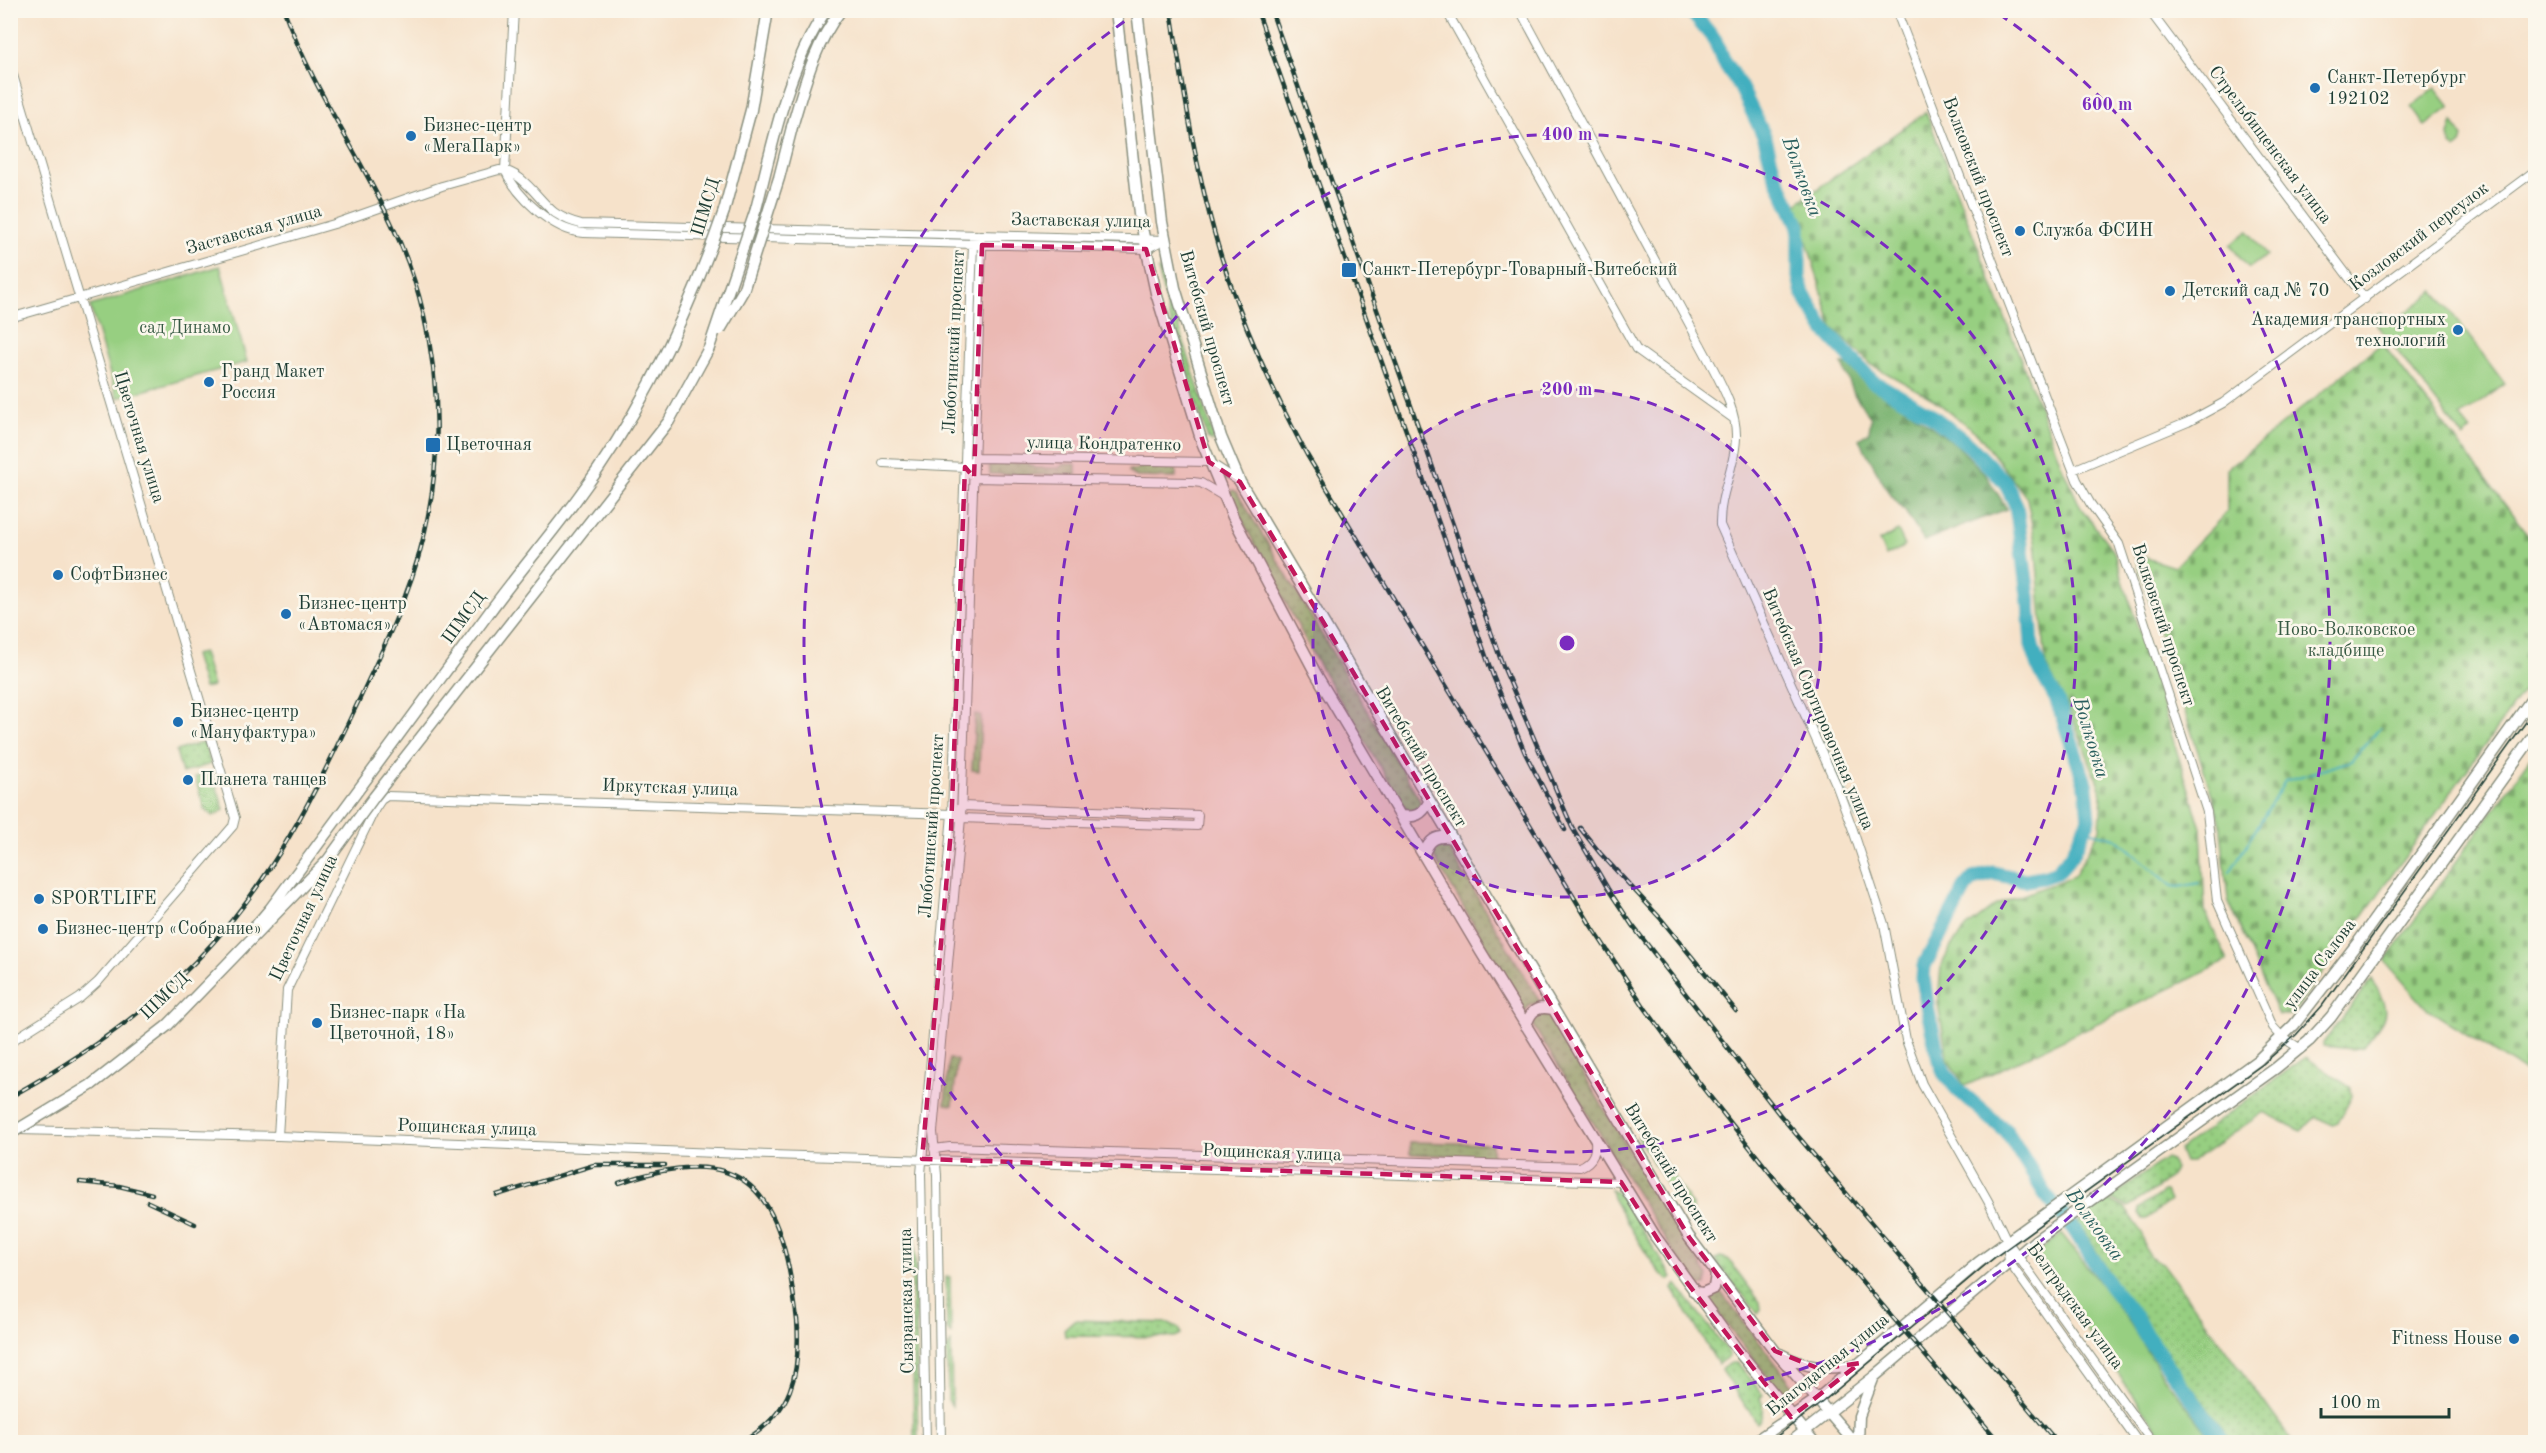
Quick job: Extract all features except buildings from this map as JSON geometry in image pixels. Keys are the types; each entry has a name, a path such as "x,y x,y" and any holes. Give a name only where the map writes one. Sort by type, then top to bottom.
{"main road":[{"name":"ШМСД","path":"10,1131 89,1081 163,1024 237,947 270,909 525,563 597,470 637,407 662,360 710,250 724,211 752,110 768,10"},
{"name":"ШМСД","path":"10,1131 91,1085 167,1026 328,860 374,797 669,421 709,348 756,208 777,119 796,68 815,27 826,10"},
{"path":"709,348 743,291 815,53 841,10"},
{"name":"Витебский проспект","path":"1116,10 1133,165 1145,244 1163,317 1202,442 1223,496 1316,674 1660,1245 1791,1417 1814,1443"},
{"name":"Витебский проспект","path":"1137,10 1165,240 1180,305 1221,437 1240,482 1689,1237 1775,1351 1856,1443"},
{"path":"1202,442 1213,445 1221,437"},
{"name":"улица Салова","path":"2007,1241 2258,1060 2283,1038 2359,940 2535,693"},
{"path":"2013,1258 2301,1049 2331,1017 2348,994 2535,732"},
{"path":"1401,816 1412,817 1420,814 1429,802"},
{"path":"1424,854 1433,838 1450,837"},
{"path":"1526,1026 1533,1011 1538,1008 1552,1009"},
{"name":"Благодатная улица","path":"1754,1443 1816,1400 2007,1241"},
{"name":"Благодатная улица","path":"1791,1443 1875,1376 2013,1258"},
{"path":"1694,1292 1710,1292 1714,1288 1716,1275"},
{"path":"1775,1351 1802,1365 1820,1369 1860,1363"},
{"path":"1856,1443 1859,1416 1875,1376"}],"street":[{"path":"505,170 514,10"},
{"path":"1446,10 1636,349 1734,419"},
{"name":"Витебская Сортировочная улица","path":"1520,10 1717,375 1734,419 1736,440 1722,495 1720,525 1836,784 1853,830 1884,924 1904,1028 1915,1068 1988,1201 2007,1241"},
{"name":"Волковский проспект","path":"1896,10 2073,470 2090,502 2119,544 2207,812 2217,901 2270,1021 2283,1038 2301,1049"},
{"name":"Стрельбищенская улица","path":"2149,10 2365,298"},
{"name":"Цветочная улица","path":"10,65 235,818 233,826 98,982 80,998 10,1042"},
{"name":"Заставская улица","path":"505,170 511,183 546,218 574,233 978,245 1145,244 1165,240"},
{"name":"Заставская улица","path":"10,318 323,227 492,171 505,170 517,177 555,212 581,224 978,236 1145,244"},
{"name":"Козловский переулок","path":"2073,470 2210,411 2535,170"},
{"name":"Люботинский проспект","path":"937,1159 933,1127 962,806 975,458 978,236"},
{"name":"Люботинский проспект","path":"922,1159 952,814 965,467 978,245"},
{"path":"883,463 965,467 975,458"},
{"name":"улица Кондратенко","path":"975,458 1209,462"},
{"path":"1209,462 1240,482"},
{"path":"965,467 974,478"},
{"name":"улица Кондратенко","path":"974,478 1193,482 1201,483 1223,496"},
{"name":"Цветочная улица","path":"278,1136 287,990 375,809 387,796"},
{"name":"Иркутская улица","path":"387,796 952,814 961,818 1197,826 1198,820 1198,815 962,806"},
{"path":"952,814 962,806"},
{"name":"Рощинская улица","path":"10,1131 278,1136 698,1153 1621,1182"},
{"name":"Рощинская улица","path":"936,1147 1580,1167 1594,1155 1595,1138"},
{"path":"922,1159 936,1147"},
{"name":"Сызранская улица","path":"922,1159 926,1443"},
{"name":"Сызранская улица","path":"937,1159 941,1443"},
{"name":"Белградская улица","path":"2007,1241 2013,1258 2138,1443"},
{"name":"Белградская улица","path":"2013,1258 2152,1443"}],"highlighted area":[{"path":"982,245 1146,249 1209,462 1240,482 1689,1237 1775,1351 1820,1369 1860,1363 1791,1417 1678,1271 1621,1182 922,1159 951,830 965,467 974,478"}],"green space":[{"path":"2435,88 2450,107 2425,126 2411,107"},
{"path":"1926,112 2063,469 2081,508 2114,552 2201,828 2205,911 2228,961 1965,1086 1948,1061 1938,1004 1941,966 1952,945 1967,927 1996,905 2074,876 2100,829 2102,793 2071,714 2046,665 2035,542 2027,498 1978,434 1933,399 1872,365 1832,327 1796,204"},
{"path":"2453,122 2463,137 2461,144 2455,149 2451,146 2449,135"},
{"path":"2248,231 2267,255 2249,268 2230,245"},
{"name":"сад Динамо","path":"220,266 247,362 117,398 90,306"},
{"path":"1164,269 1175,314 1214,438 1212,442 1208,439 1169,316 1158,270"},
{"path":"2435,291 2505,384 2460,417 2471,431 2464,438 2375,322 2375,317 2381,312 2390,324"},
{"name":"Ново-Волковское кладбище","path":"2382,343 2535,544 2535,675 2292,1015 2278,1015 2228,900 2220,820 2134,554 2174,567 2227,512 2227,469"},
{"path":"1842,364 1860,367 1914,414 1957,445 1986,475 2007,509 1924,541 1905,511 1889,493 1859,439 1869,432 1871,418 1855,396"},
{"path":"989,462 1028,463 1035,468 1059,468 1063,464 1076,464 1076,476 990,474"},
{"path":"1144,465 1176,466 1176,478 1137,477 1129,473 1129,470 1136,470"},
{"path":"1233,490 1237,492 1420,800 1420,806 1415,811 1406,810 1316,660 1230,497 1230,492"},
{"path":"1898,531 1905,546 1886,556 1879,541"},
{"path":"203,653 213,686 204,688 194,655"},
{"path":"975,714 981,715 979,771 972,770"},
{"path":"204,742 211,764 182,773 176,751"},
{"path":"2535,752 2536,1078 2426,1008 2385,961"},
{"path":"212,772 224,810 213,816 204,808 195,777"},
{"path":"1439,843 1448,848 1541,1003 1530,1004 1525,1012 1434,857 1432,848"},
{"path":"2372,979 2385,1008 2382,1021 2364,1047 2353,1049 2323,1046 2323,1043"},
{"path":"1545,1014 1550,1018 1668,1216 1708,1276 1706,1285 1697,1286 1674,1253 1534,1027 1534,1020"},
{"path":"2306,1057 2351,1088 2352,1096 2338,1123 2333,1125 2316,1117 2301,1131 2264,1112 2191,1162 2184,1162 2179,1150"},
{"path":"949,1059 957,1060 953,1105 945,1104"},
{"path":"1646,1135 1693,1208 1690,1224 1637,1136"},
{"path":"1410,1142 1492,1144 1492,1157 1410,1154"},
{"path":"2166,1158 2175,1168 2173,1173 2155,1189 2128,1207 2110,1198"},
{"path":"1611,1189 1621,1196 1672,1277 1669,1280 1656,1268 1640,1244 1613,1198"},
{"path":"2166,1192 2170,1201 2143,1219 2139,1209"},
{"path":"2108,1200 2125,1208 2142,1233 2144,1247 2151,1258 2164,1265 2293,1442 2232,1442 2120,1289 2077,1223"},
{"path":"911,1234 915,1234 918,1442 914,1442"},
{"path":"2062,1234 2130,1323 2164,1377 2214,1442 2167,1442 2039,1264 2039,1254 2042,1250"},
{"path":"1720,1257 1728,1259 1760,1302 1761,1309 1758,1314 1715,1260"},
{"path":"946,1277 950,1277 951,1334 947,1329"},
{"path":"1676,1284 1728,1351 1729,1356 1718,1364 1673,1289"},
{"path":"1719,1290 1794,1387 1782,1396 1706,1298 1716,1294"},
{"path":"1074,1320 1169,1323 1179,1328 1181,1334 1176,1337 1065,1336 1064,1329"},
{"path":"951,1343 952,1406 948,1400 947,1349"},
{"path":"1731,1363 1738,1363 1763,1395 1760,1398 1763,1414 1757,1423 1721,1369"},
{"path":"2099,1433 2117,1435 2128,1442 2090,1442"}],"waterway":[{"name":"Волковка","path":"1690,10 1715,40 1722,59 1740,86 1765,138 1774,172 1799,226 1799,277 1803,294 1825,330 1872,381 1928,413 1969,445 2005,482 2016,505 2029,603 2032,646 2040,670 2057,700 2086,786 2089,819 2072,855 2057,872 2026,880 1993,873 1973,879 1965,888 1924,966 1923,978 1928,1011 1939,1060 1945,1074 1958,1090 2007,1132 2046,1195 2073,1228 2110,1286 2136,1318 2145,1334 2223,1442"},
{"path":"1817,723 1857,819"},
{"path":"2230,872 2285,781 2351,761 2380,728"},
{"path":"2084,830 2116,838 2172,886 2199,883"}],"tram line":[{"path":"1769,1442 1820,1404 1995,1257 2263,1064 2296,1035 2322,1006 2536,708"}],"railway":[{"path":"10,1097 84,1052 154,1000 196,961 248,900 309,802 381,652 417,563 432,491 436,440 435,388 423,312 396,233 318,86 284,10"},
{"path":"1171,10 1198,167 1222,259 1260,359 1307,455 1590,924 1645,1008 1700,1084 1774,1178 1999,1442"},
{"path":"1257,10 1493,676 1525,753 1565,830"},
{"path":"1271,10 1503,666 1572,827 1632,925 1780,1115 2057,1442"},
{"path":"1580,828 1661,919 1736,1011"},
{"path":"497,1195 594,1165 665,1165"},
{"path":"619,1183 666,1170 704,1168 733,1175 755,1191 772,1215 783,1246 792,1284 798,1328"},
{"path":"80,1182 119,1186 152,1194"},
{"path":"148,1202 195,1224"},
{"path":"742,1442 772,1419 790,1391 797,1357 797,1319"}],"place":[{"name":"Санкт-Петербург 192102","path":"2315,88"},
{"name":"Бизнес-центр «МегаПарк»","path":"411,136"},
{"name":"Служба ФСИН","path":"2020,231"},
{"name":"Санкт-Петербург-Товарный-Витебский","path":"1349,270"},
{"name":"Детский сад № 70","path":"2170,291"},
{"name":"Академия транспортных технологий","path":"2458,330"},
{"name":"Гранд Макет Россия","path":"209,382"},
{"name":"Цветочная","path":"433,445"},
{"name":"СофтБизнес","path":"58,575"},
{"name":"Бизнес-центр «Автомася»","path":"286,614"},
{"name":"Бизнес-центр «Мануфактура»","path":"178,722"},
{"name":"Планета танцев","path":"188,780"},
{"name":"SPORTLIFE","path":"39,899"},
{"name":"Бизнес-центр «Собрание»","path":"43,929"},
{"name":"Бизнес-парк «На Цветочной, 18»","path":"317,1023"},
{"name":"Fitness House","path":"2514,1339"}]}
